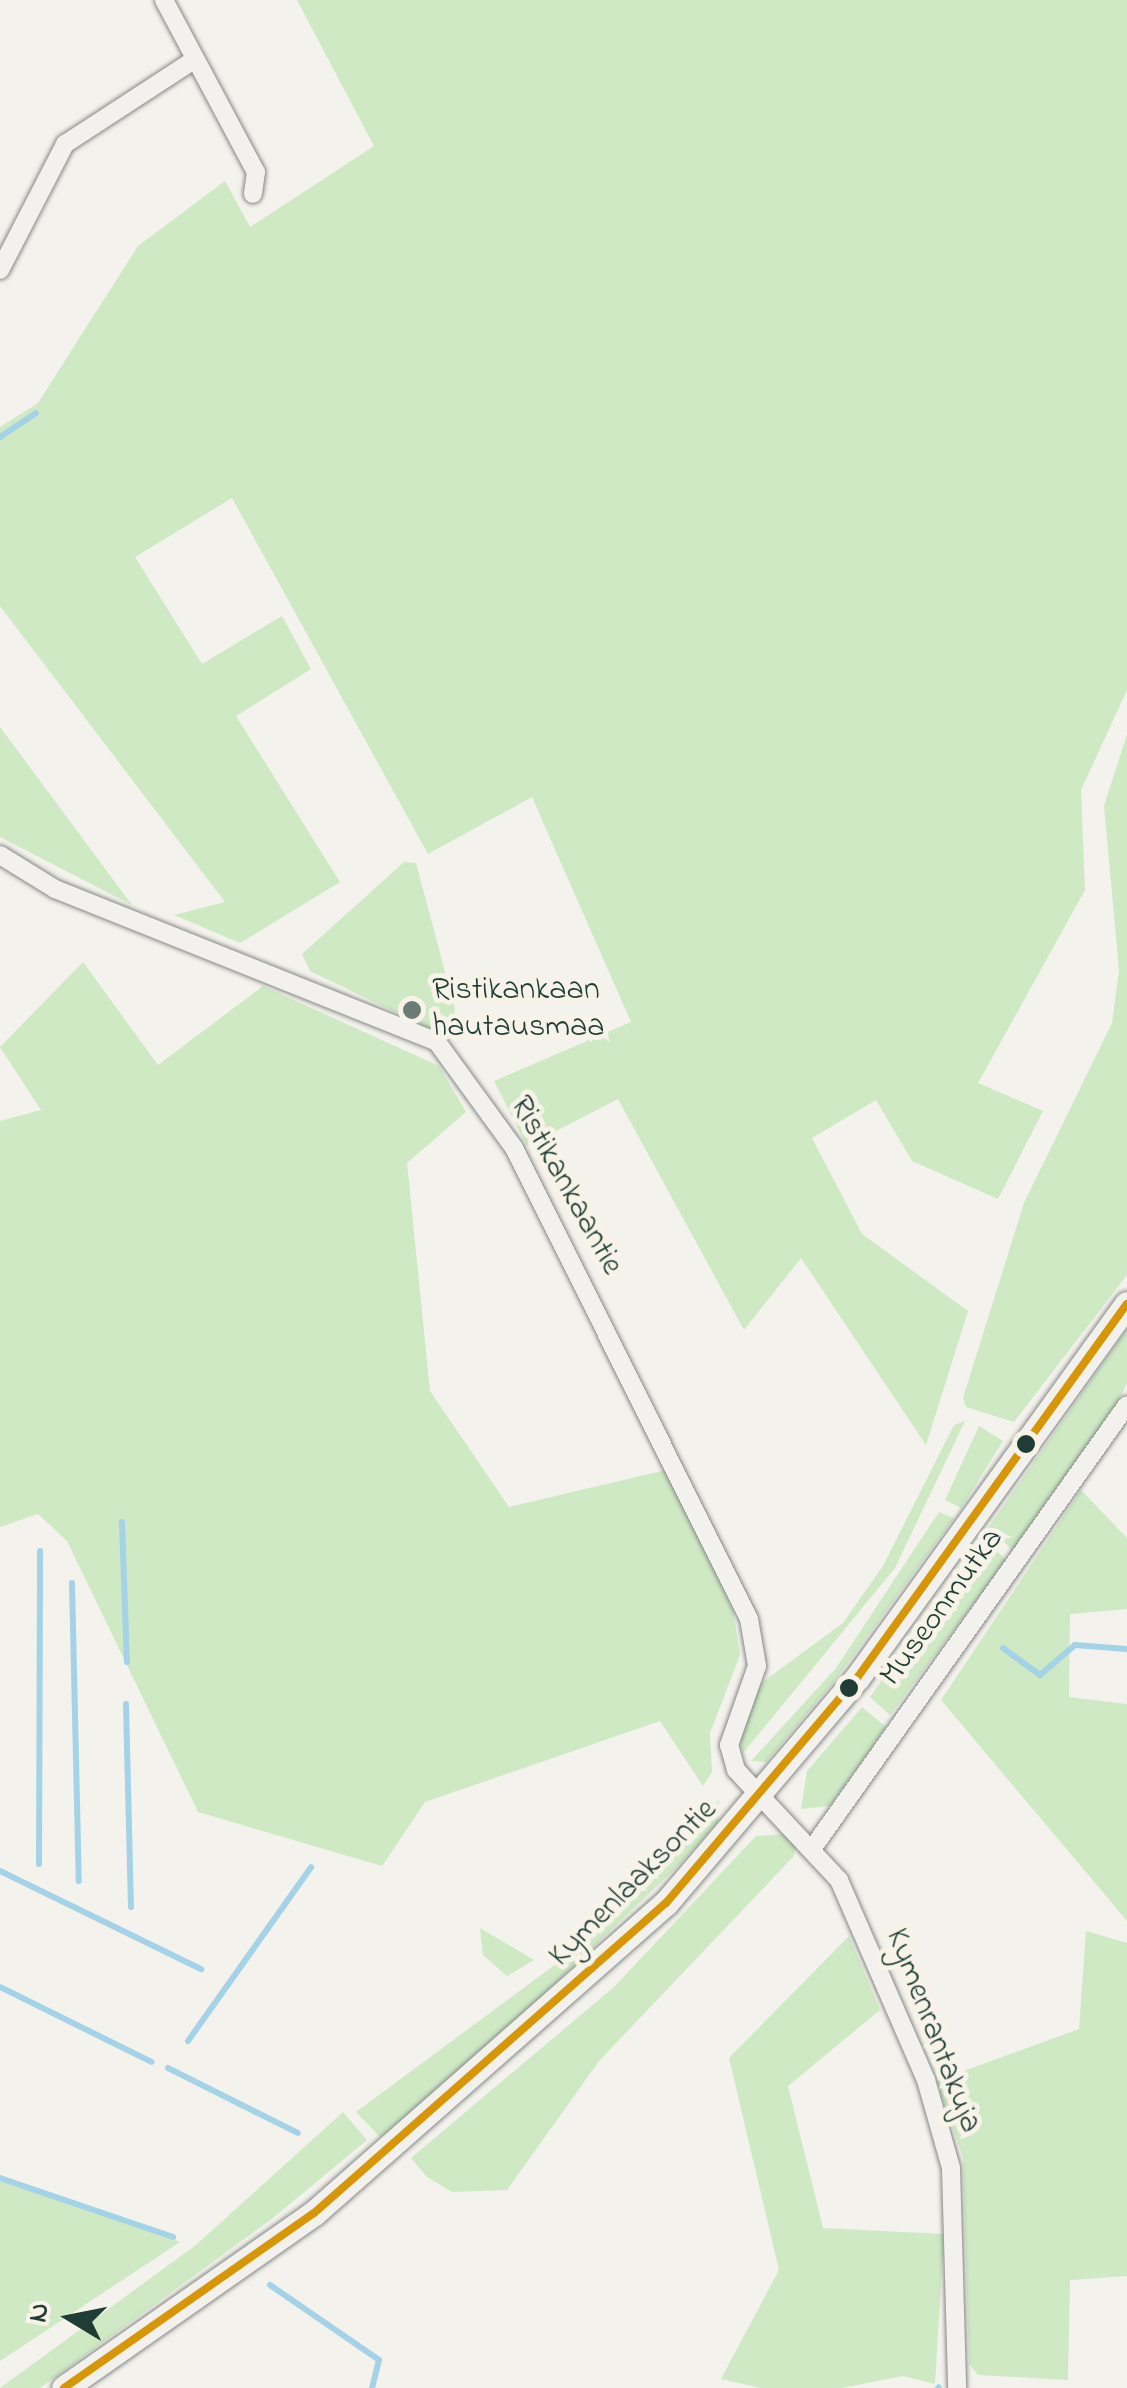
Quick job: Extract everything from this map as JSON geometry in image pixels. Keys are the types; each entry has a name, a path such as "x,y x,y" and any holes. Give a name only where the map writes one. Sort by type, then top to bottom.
{"main road":[{"name":"Kymenlaaksontie","path":"64,2388 314,2213 439,2110 666,1904 765,1796 1127,1304"}],"street":[{"path":"164,0 256,172 253,194"},
{"path":"0,270 64,144 194,60"},
{"name":"Ristikankaantie","path":"0,854 56,889 455,1056 655,1417 749,1620 757,1666 728,1745 736,1770 765,1796"},
{"name":"Museonmutka","path":"812,1849 1127,1405"},
{"name":"Kymenrantakuja","path":"765,1796 839,1880 926,2080 951,2168 958,2384"}],"green space":[{"path":"297,0 1127,0 1127,690 1081,790 1085,890 978,1083 1043,1111 998,1199 912,1161 876,1100 812,1138 862,1234 968,1311 926,1445 801,1258 744,1330 618,1099 527,1146 494,1081 631,1022 532,797 428,854 232,498 135,557 202,664 282,616 311,669 236,716 340,882 240,943 174,915 225,902 0,606 0,427 38,403 138,246 225,181 250,227 374,146"},
{"path":"0,727 132,905 0,837"},
{"path":"1127,734 1127,1275 1014,1422 966,1407 963,1398 1024,1203 1112,1023 1119,970 1104,806"},
{"path":"404,862 416,863 455,1009 453,1040 310,971 302,954"},
{"path":"83,962 158,1065 263,986 439,1066 466,1112 407,1163 430,1391 509,1507 666,1470 733,1610 740,1655 710,1733 712,1772 703,1786 660,1721 425,1802 382,1866 198,1812 67,1541 38,1514 0,1527 0,1121 41,1110 0,1047"},
{"path":"1127,1329 1127,1383 1109,1419 1013,1551 991,1529 984,1538 1006,1560 890,1715 870,1697"},
{"path":"965,1421 895,1568 743,1753 738,1727 760,1684 843,1623 883,1566 954,1425"},
{"path":"979,1426 1003,1441 961,1508 945,1500"},
{"path":"1081,1490 1127,1538 1127,1609 1070,1614 1069,1697 1127,1704 1127,1921 941,1700"},
{"path":"939,1512 954,1518 836,1679 766,1762 751,1761 836,1668"},
{"path":"862,1707 886,1727 830,1806 801,1809 807,1771"},
{"path":"719,1800 718,1822 677,1867 478,2057 380,2137 356,2112 556,1964"},
{"path":"787,1834 797,1846 793,1857 599,2061 507,2190 452,2192 427,2177 411,2158 614,1987 756,1836"},
{"path":"480,1928 534,1960 507,1976 483,1955"},
{"path":"1086,1931 1127,1943 1127,2276 1070,2280 1068,2380 978,2375 969,2364 963,2157 936,2081 1079,2029"},
{"path":"849,1936 880,2010 788,2086 823,2228 944,2234 935,2384 903,2376 842,2388 761,2388 721,2379 779,2270 729,2058"},
{"path":"343,2112 367,2140 273,2218 40,2388 0,2388 196,2245"},
{"path":"0,2178 180,2242 0,2361"}],"waterway":[{"path":"0,437 36,413"},
{"path":"122,1522 127,1662"},
{"path":"39,1864 40,1551"},
{"path":"72,1583 79,1881"},
{"path":"1003,1648 1040,1675 1075,1645 1127,1649"},
{"path":"126,1704 131,1907"},
{"path":"188,2041 311,1867"},
{"path":"0,1871 201,1969"},
{"path":"0,1987 152,2062"},
{"path":"168,2068 298,2133"},
{"path":"0,2178 173,2237"},
{"path":"270,2285 379,2360 372,2388"}],"transit line":[{"path":"64,2388 314,2213 666,1903 857,1678 1127,1304"}],"place":[{"name":"Ristikankaan hautausmaa","path":"412,1010"}]}
